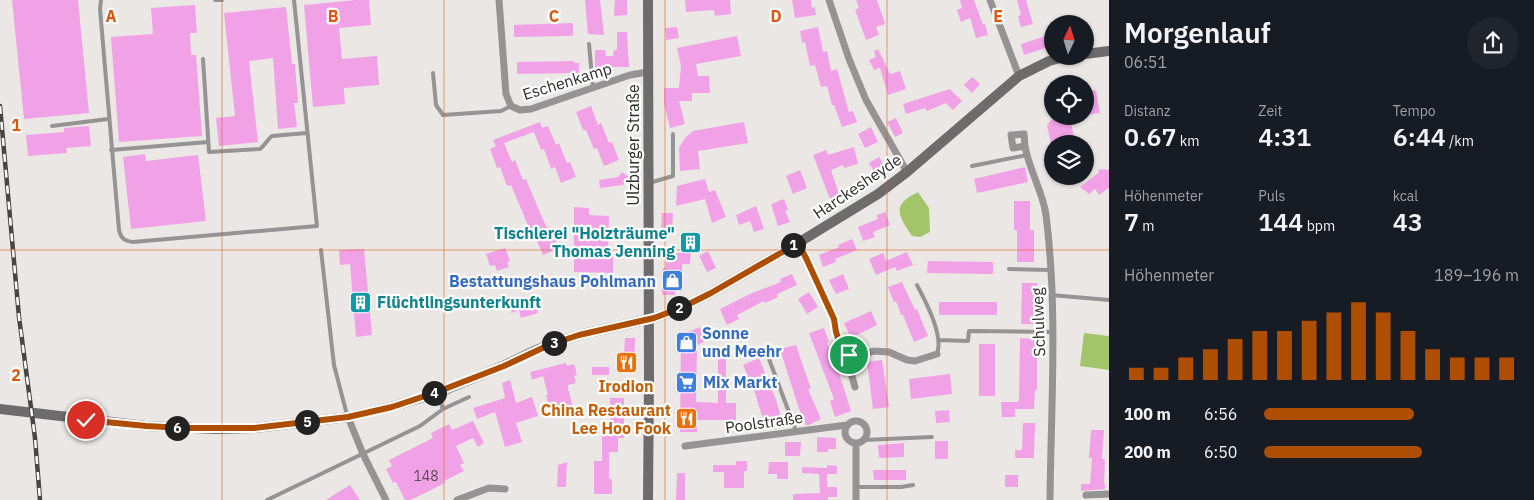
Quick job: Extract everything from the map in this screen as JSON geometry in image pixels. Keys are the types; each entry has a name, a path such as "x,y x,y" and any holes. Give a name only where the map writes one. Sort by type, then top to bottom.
{"main road":[{"name":"Ulzburger Straße","path":"648,0 648,500"},
{"path":"1094,53 1109,51"},
{"name":"Harckesheyde","path":"0,409 146,426 254,428 348,417 392,407 437,392 534,351 579,335 649,319 683,307 705,296 798,243 878,194 1020,76 1044,64"}],"street":[{"name":"Eschenkamp","path":"499,0 506,94 511,106 520,110 531,109 630,75 648,72"},
{"path":"829,0 866,100 906,172"},
{"path":"990,0 1020,76"},
{"name":"Schulweg","path":"1026,146 1045,213 1052,295 1054,332 1050,500"},
{"path":"798,243 834,319 841,347 849,355 855,357 874,351 889,352 907,360 915,361 937,354"},
{"path":"849,355 848,363 855,387"},
{"path":"348,417 363,454 386,500"},
{"name":"Poolstraße","path":"685,446 847,425 855,421 862,423 867,431 864,440"},
{"path":"847,425 845,430 848,439 856,443 864,440"},
{"path":"856,443 856,500"},
{"path":"457,500 489,488 504,488"},
{"path":"1086,495 1109,494"}],"lane":[{"path":"101,0 100,9 108,119 120,237 128,241 317,226 294,0"},
{"path":"215,0 222,0"},
{"path":"589,44 593,88"},
{"path":"203,59 209,152 260,149 266,145 268,139 272,136 307,133"},
{"path":"433,73 436,105 443,115 501,111 511,106"},
{"path":"52,126 108,119"},
{"path":"649,183 673,176 673,134"},
{"path":"111,150 208,142"},
{"path":"972,166 1027,155"},
{"path":"321,250 334,365 348,417"},
{"path":"1009,269 1050,270"},
{"path":"917,285 926,302 939,340 937,354"},
{"path":"1052,295 1109,300"},
{"path":"939,340 968,341 969,331 1054,332"},
{"path":"768,359 796,431"},
{"path":"437,392 444,409"},
{"path":"267,500 420,426 444,409 469,397"},
{"path":"864,440 932,438"},
{"path":"856,487 913,485"}],"green space":[{"path":"918,192 929,208 930,232 920,237 912,236 903,222 900,211 904,201"},
{"path":"1084,333 1109,336 1109,370 1080,366"}],"building":[{"path":"12,0 78,0 89,113 24,119"},
{"path":"369,0 371,25 339,28 342,59 377,56 379,85 344,88 345,104 313,107 304,5"},
{"path":"585,0 600,0 604,35 588,34"},
{"path":"615,0 627,0 627,15 614,16"},
{"path":"685,0 730,0 731,14 715,16 714,10 686,12"},
{"path":"792,0 811,0 812,8 815,7 816,15 795,18"},
{"path":"856,0 877,0 885,24 876,27 879,35 866,40 855,10 859,8"},
{"path":"960,0 974,0 988,35 976,38 970,18 961,22 957,10 962,8"},
{"path":"1017,0 1026,0 1033,24 1021,27 1018,16 1021,15"},
{"path":"195,5 197,33 190,33 191,55 196,55 202,136 119,142 111,37 153,34 151,8"},
{"path":"286,7 292,64 295,64 298,103 294,103 297,127 278,129 273,58 249,61 258,142 219,146 216,118 235,116 224,13"},
{"path":"573,23 573,35 570,36 514,37 514,25"},
{"path":"677,27 679,38 666,40 665,28"},
{"path":"818,27 823,52 827,51 831,71 837,69 849,112 853,111 857,122 842,127 834,105 832,105 827,86 821,87 815,65 810,66 805,42 802,43 800,31"},
{"path":"617,32 627,32 629,67 595,67 595,50 605,50 606,56 613,56 614,50 617,50"},
{"path":"737,36 741,56 696,64 698,76 709,76 710,93 692,93 692,101 679,101 685,124 670,128 664,103 664,88 679,88 681,66 677,48"},
{"path":"1044,37 1044,49 1024,55 1021,44"},
{"path":"878,49 890,74 900,71 906,89 888,95 880,68 874,70 869,60 876,57 874,51"},
{"path":"574,61 574,63 579,63 579,73 517,74 517,62"},
{"path":"972,77 980,84 972,93 964,85"},
{"path":"950,89 962,101 953,110 946,103 927,111 925,108 906,114 903,104"},
{"path":"1094,90 1096,90 1100,113 1094,114"},
{"path":"591,106 598,125 601,123 609,143 612,142 619,160 604,166 597,148 594,149 586,130 583,130 576,112"},
{"path":"896,118 903,133 895,137 887,122"},
{"path":"540,122 542,128 548,126 556,145 559,143 567,163 570,162 576,177 561,183 555,167 551,169 544,149 541,150 534,132 504,143 512,162 515,160 523,180 526,179 547,228 550,227 559,248 543,255 534,234 532,235 511,185 507,186 500,167 497,168 490,149 496,146 493,140"},
{"path":"744,122 748,143 698,151 700,169 680,171 679,148 685,138 693,131"},
{"path":"1047,125 1072,125 1073,135 1049,135"},
{"path":"89,126 91,146 66,148 67,153 28,156 26,135 64,132 64,128"},
{"path":"871,127 878,142 865,148 858,134"},
{"path":"854,147 858,164 844,168 843,165 831,170 839,194 830,199 813,155 826,150 828,155"},
{"path":"145,154 146,161 198,155 206,221 131,229 123,157"},
{"path":"879,157 885,167 875,173 869,163"},
{"path":"1025,167 1028,182 977,193 974,179"},
{"path":"1099,169 1109,170 1109,188 1099,195 1095,189 1089,194 1080,187 1083,185 1094,185 1094,176"},
{"path":"800,170 807,188 793,194 786,176"},
{"path":"622,172 629,177 623,185 600,188 599,180 618,177"},
{"path":"705,179 709,192 715,190 726,217 712,223 705,199 676,206 677,186"},
{"path":"784,199 788,210 785,211 790,222 778,226 771,204"},
{"path":"1014,201 1030,201 1030,230 1034,230 1034,262 1017,262 1017,230 1014,230"},
{"path":"756,206 764,229 754,232 750,221 739,225 736,215"},
{"path":"574,207 589,208 589,215 609,216 608,252 613,252 613,273 574,272"},
{"path":"885,212 890,225 873,232 875,237 863,241 858,227 878,219 877,215"},
{"path":"662,213 673,213 672,231 661,231"},
{"path":"698,233 698,254 691,239 690,264 682,264 682,291 675,291 675,295 662,295 663,268 666,268 666,255 668,253 683,253 683,234"},
{"path":"852,239 857,250 835,259 836,262 823,267 819,255 839,247 838,245"},
{"path":"505,248 510,261 507,262 509,267 497,271 495,265 490,266 486,254"},
{"name":"Flüchtlingsunterkunft","path":"364,249 372,335 356,337 350,264 340,265 339,250"},
{"path":"708,251 716,268 707,272 699,256"},
{"path":"907,252 913,265 897,271 895,267 876,275 869,259 883,253 886,261"},
{"path":"928,261 993,262 993,274 927,273"},
{"path":"792,274 797,285 777,294 778,297 765,303 764,301 737,315 739,319 727,325 720,309 750,294 781,282 780,279"},
{"path":"843,274 849,289 836,294 829,280"},
{"path":"902,282 915,310 917,309 928,336 914,342 903,315 901,315 896,301 894,302 888,287"},
{"path":"1022,283 1037,283 1036,324 1021,324"},
{"path":"809,292 818,307 807,314 798,299"},
{"path":"523,297 524,302 535,299 538,313 521,318 519,310 511,313 513,305 511,300"},
{"path":"939,302 997,302 997,315 939,315"},
{"path":"871,311 877,325 851,338 844,323"},
{"path":"700,327 705,341 687,351 697,351 696,402 718,403 718,351 726,351 726,403 736,403 736,420 697,420 697,432 680,432 681,335"},
{"path":"824,328 829,342 827,343 851,411 835,417 830,401 834,399 809,333"},
{"name":"Irodion","path":"625,338 635,338 634,371 617,370 618,353 624,353"},
{"path":"1020,338 1037,339 1037,390 1035,390 1034,409 1015,409 1015,417 1002,417 1001,402 1018,402 1019,399"},
{"path":"979,344 995,344 995,396 979,396"},
{"path":"796,345 811,389 808,389 821,419 809,425 806,425 798,406 780,349"},
{"path":"759,358 783,423 766,429 754,390 743,365"},
{"path":"882,360 889,407 873,409 867,362"},
{"path":"566,363 567,366 574,364 577,375 574,376 576,383 568,385 573,407 557,412 555,405 548,402 543,376 532,380 530,372"},
{"path":"592,367 609,367 609,375 592,375"},
{"path":"950,374 952,394 911,399 909,379"},
{"path":"510,380 516,403 532,397 538,416 516,423 522,442 505,447 495,412 477,419 473,408 505,398 502,383"},
{"path":"610,398 624,398 624,438 618,438 618,452 609,452 609,479 612,479 612,494 594,494 594,461 602,461 602,431 608,431"},
{"path":"949,410 950,422 936,423 935,411"},
{"path":"473,421 484,443 478,447 473,438 456,446 464,463 460,465 464,471 421,495 405,500 396,482 393,483 386,469 392,466 389,460 433,438 431,433 449,424 452,430"},
{"path":"1023,423 1035,423 1034,458 1015,458 1015,450 1022,450"},
{"path":"1091,430 1104,430 1102,459 1105,459 1105,489 1081,491 1081,484 1090,484 1092,458 1089,458"},
{"path":"817,437 836,438 836,449 828,449 828,452 817,452"},
{"path":"935,441 948,441 948,459 935,459"},
{"path":"785,442 801,442 800,456 785,456"},
{"path":"904,443 904,457 879,458 878,445"},
{"path":"736,461 747,461 747,471 744,471 744,488 724,488 724,472 713,472 713,465 736,465"},
{"path":"567,462 566,487 557,487 558,465"},
{"path":"769,462 788,462 788,479 777,479 777,474 768,474"},
{"path":"827,465 837,466 837,474 827,474 827,487 837,487 837,497 828,497 828,500 793,500 793,494 820,493 819,474 802,473 802,467 827,468"},
{"path":"873,470 906,470 906,480 874,480"},
{"path":"677,473 685,473 685,500 676,500"},
{"path":"1005,475 1018,475 1018,487 1005,487"},
{"path":"350,485 360,500 326,500 340,491"}],"railway":[{"path":"0,106 19,317 35,438 40,500"}],"place":[{"name":"Tischlerei \"Holzträume\" Thomas Jenning","path":"691,242"},
{"name":"Bestattungshaus Pohlmann","path":"672,281"},
{"name":"Flüchtlingsunterkunft","path":"361,302"},
{"name":"Sonne und Meehr","path":"686,342"},
{"name":"Irodion","path":"626,362"},
{"name":"Mix Markt","path":"687,382"},
{"name":"China Restaurant Lee Hoo Fook","path":"687,419"}],"route":[{"path":"86,420 185,428 254,428 348,417 392,407 504,366 549,345 579,335 654,318 683,307 798,243 834,319 841,347 849,355"}]}
